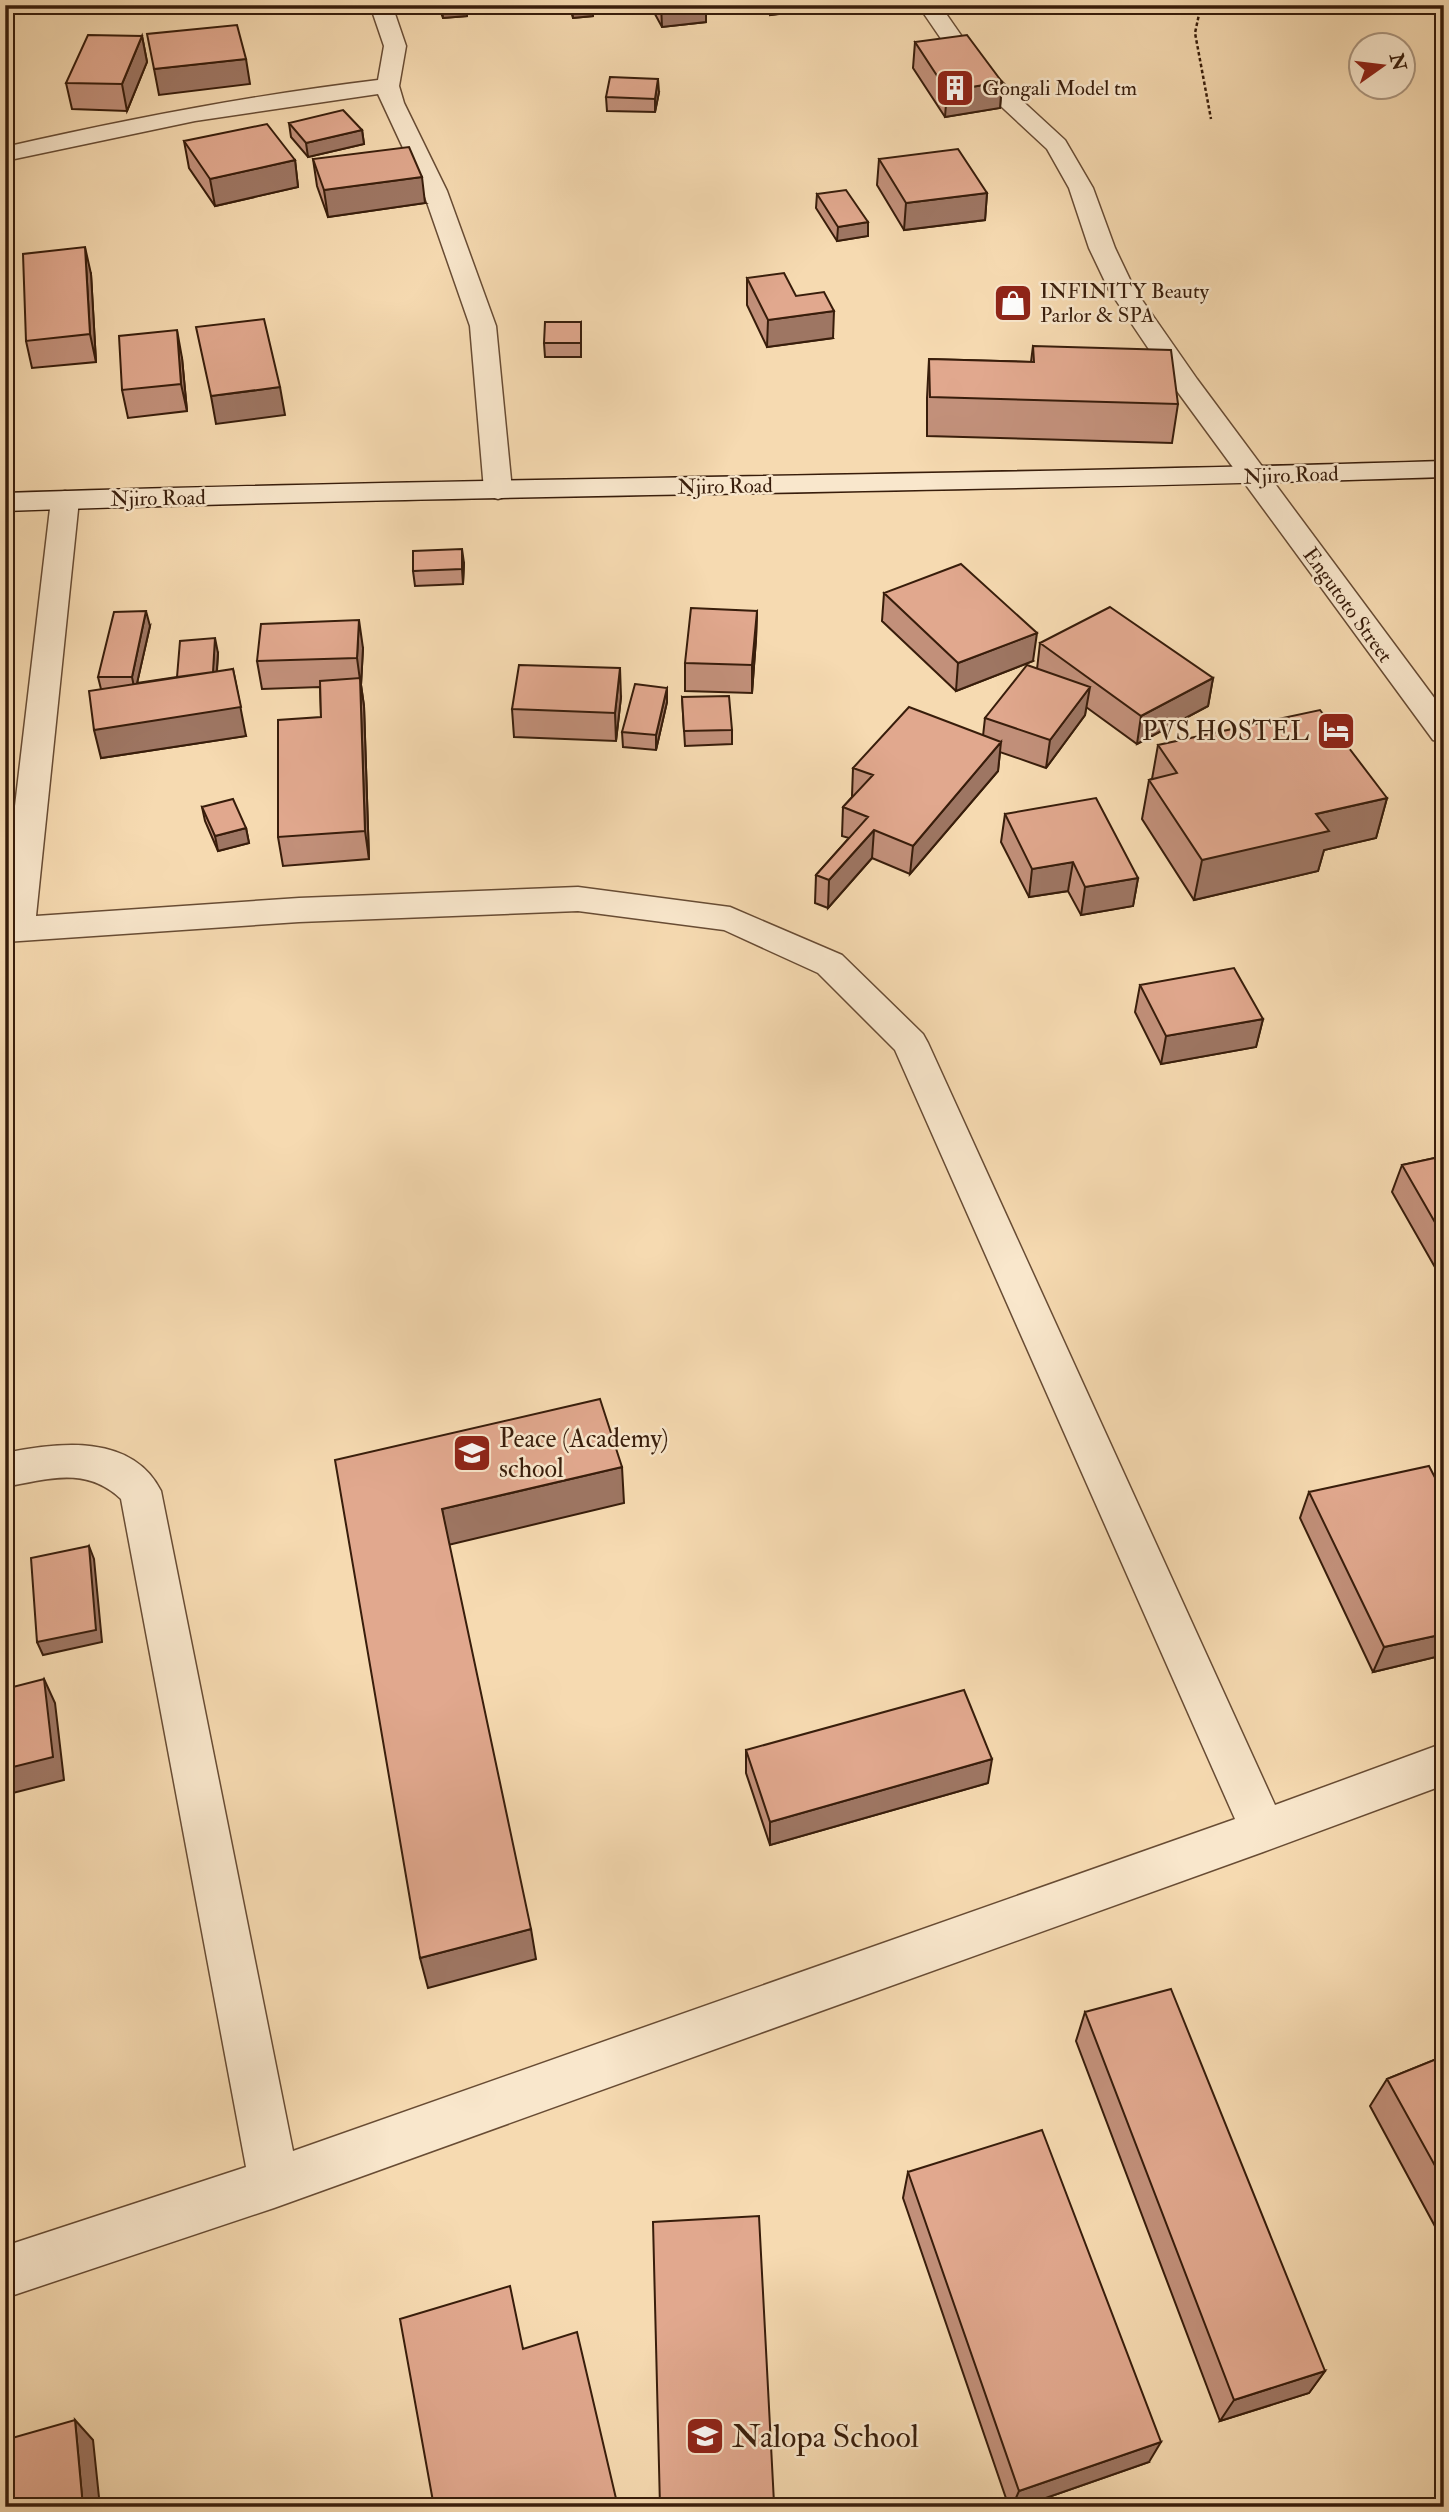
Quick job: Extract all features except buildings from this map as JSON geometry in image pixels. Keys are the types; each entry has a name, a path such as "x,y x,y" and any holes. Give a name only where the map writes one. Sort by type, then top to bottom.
{"street":[{"path":"381,5 395,46 388,86 392,103 435,191 483,326 498,490"},
{"name":"Engutoto Street","path":"929,5 971,66 1049,135 1066,157 1081,188 1102,248 1122,290 1254,476 1444,733"},
{"path":"5,154 131,125 237,106 388,86"},
{"name":"Njiro Road","path":"5,502 1254,476 1444,469"},
{"path":"65,500 12,929 299,910 578,899 730,919 830,964 910,1043 1264,1831"},
{"path":"5,1470 54,1461 87,1461 116,1470 140,1492 274,2183"},
{"path":"5,2272 274,2183 1264,1831 1444,1764"}],"path":[{"path":"1200,5 1195,33 1211,119"}],"place":[{"name":"Gongali Model tm","path":"955,88"},
{"name":"INFINITY Beauty Parlor & SPA","path":"1013,303"},
{"name":"PVS HOSTEL","path":"1336,731"},
{"name":"Peace (Academy) school","path":"472,1453"},
{"name":"Nalopa School","path":"705,2436"}]}
